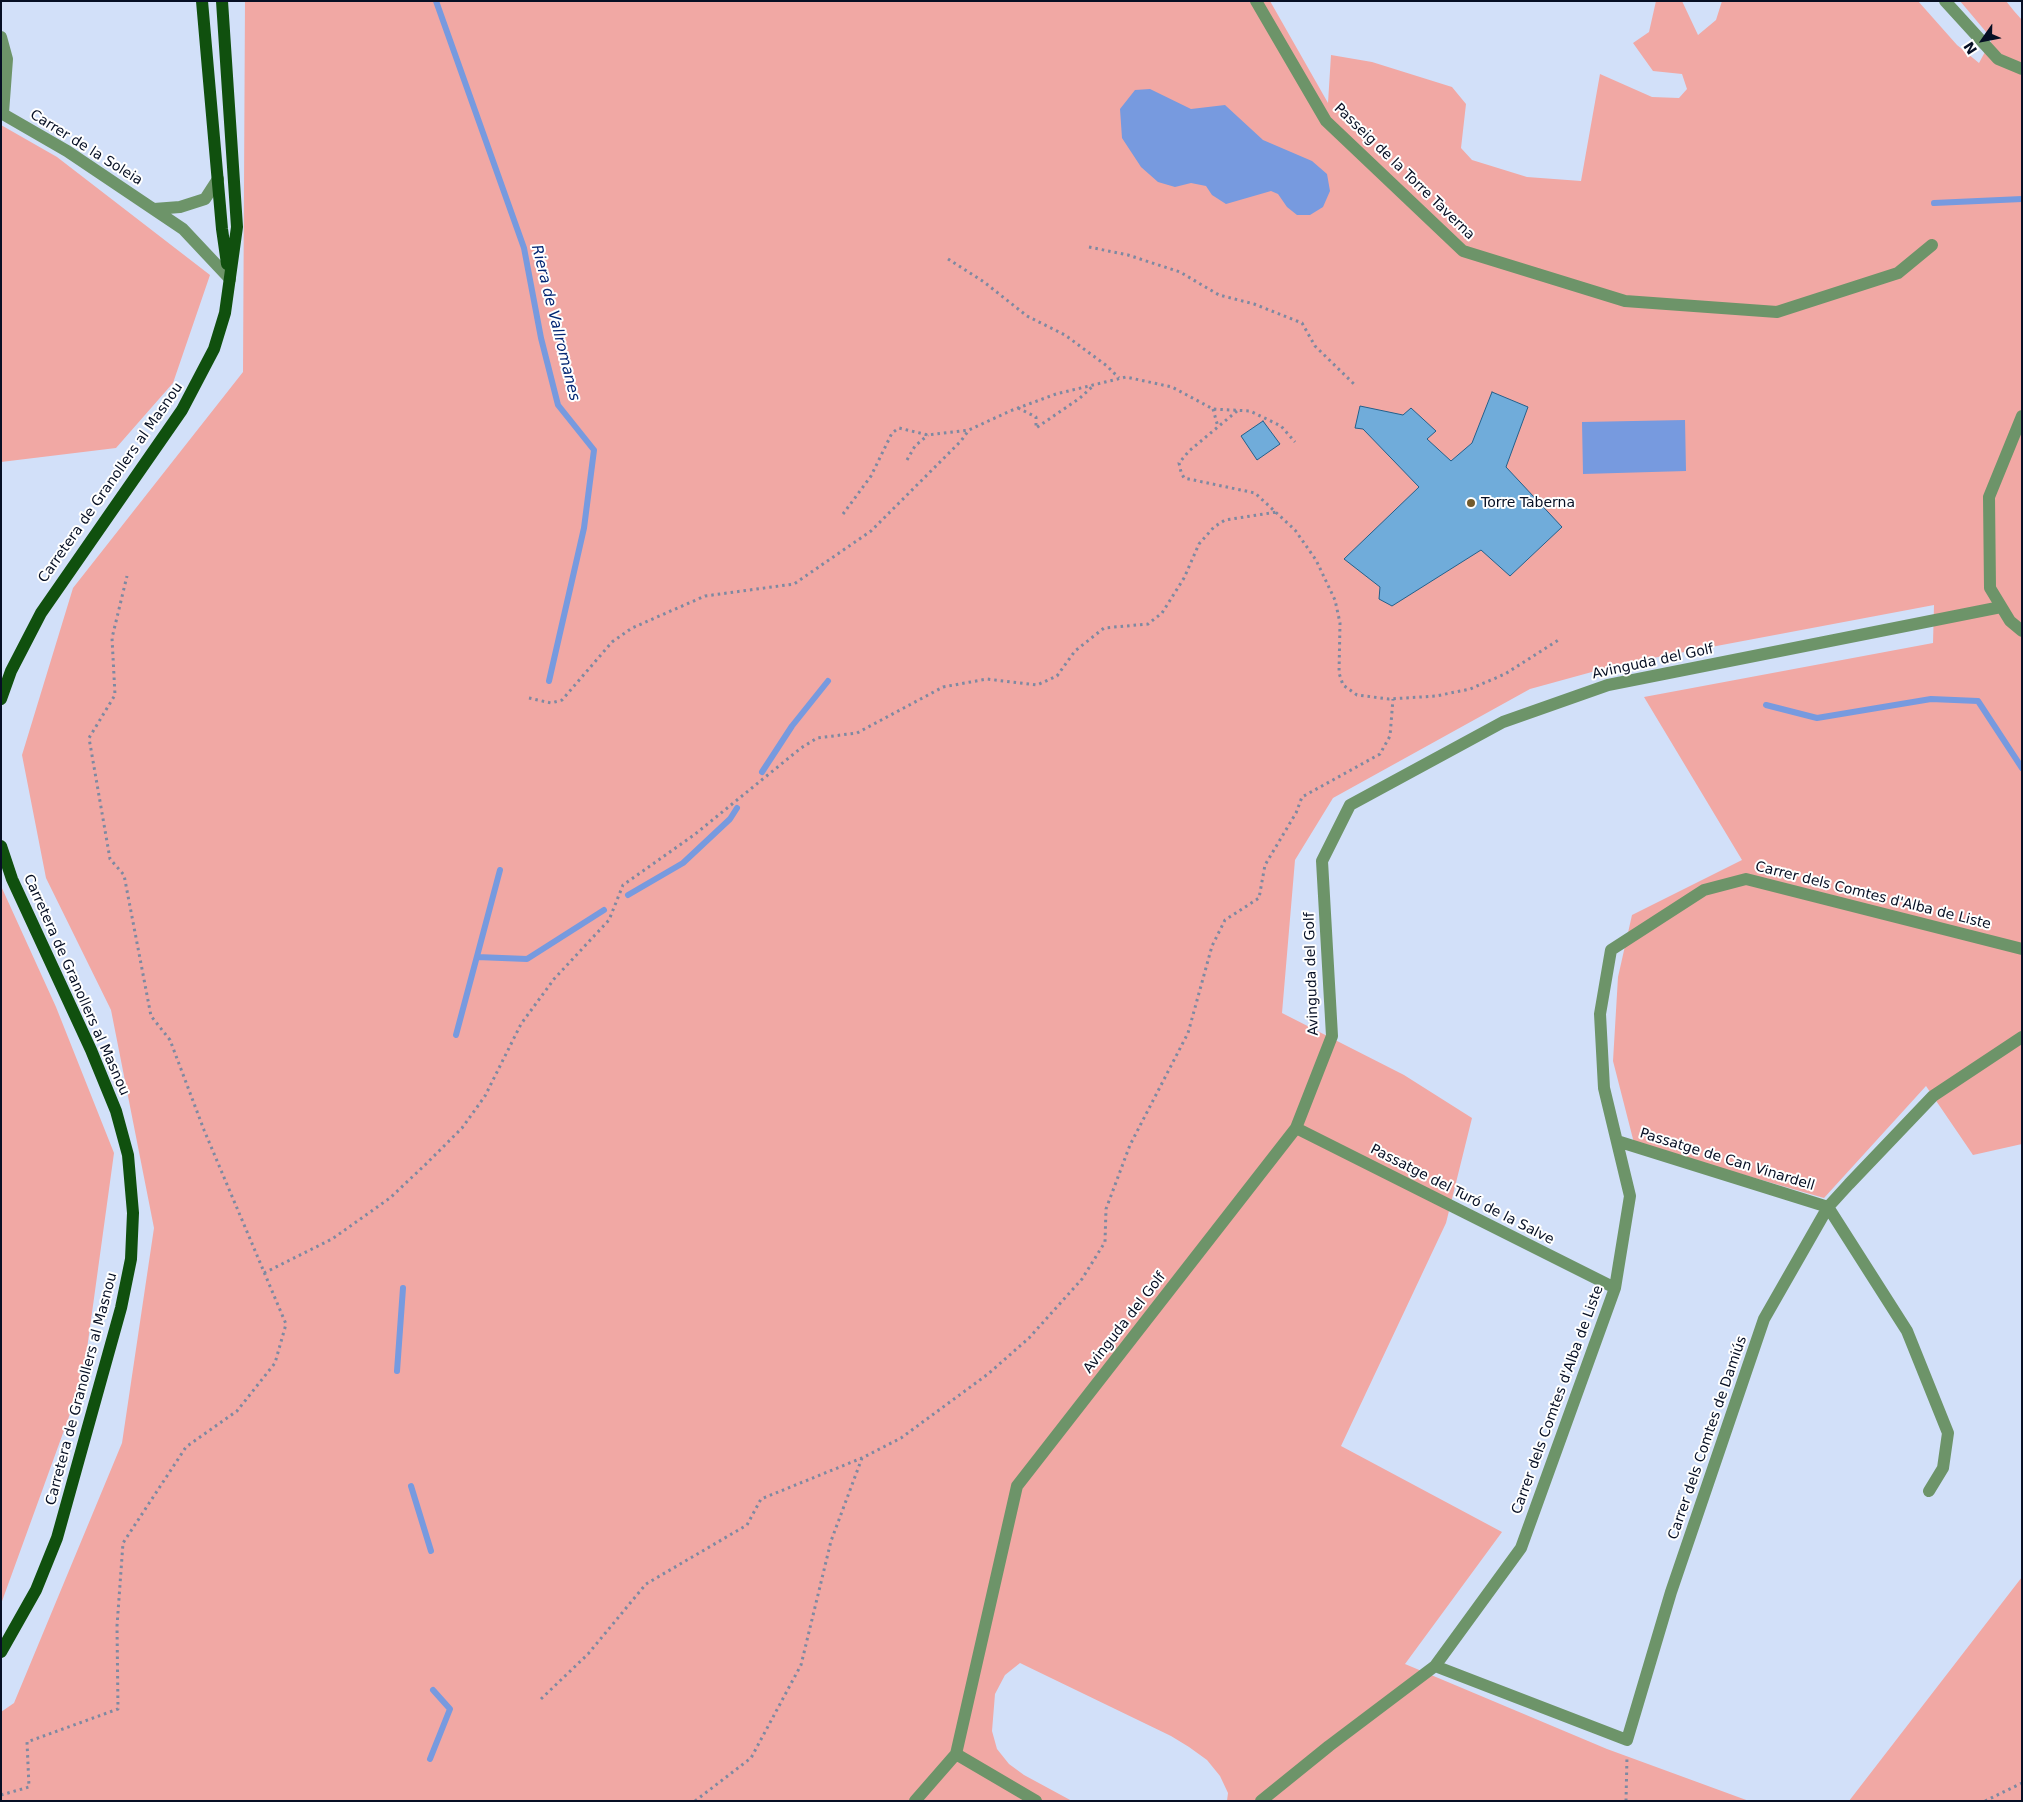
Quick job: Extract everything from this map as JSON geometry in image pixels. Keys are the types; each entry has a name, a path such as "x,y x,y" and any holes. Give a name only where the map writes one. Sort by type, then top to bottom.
{"main road":[{"name":"Carretera de Granollers al Masnou","path":"202,1 218,179 230,279"},
{"name":"Carretera de Granollers al Masnou","path":"1,699 11,671 41,613 182,410 214,349 225,313 237,227 222,1"},
{"name":"Carretera de Granollers al Masnou","path":"1,846 12,878 91,1050 116,1111 128,1155 133,1213 132,1259 121,1308 57,1538 36,1590 1,1652"}],"street":[{"name":"Passeig de la Torre Taverna","path":"1256,1 1326,121 1463,251 1625,301 1777,312 1898,274 1932,245"},
{"path":"1945,1 1998,58 2022,69"},
{"path":"1,37 7,59 2,113"},
{"name":"Carrer de la Soleia","path":"2,113 68,151 183,229 230,279"},
{"path":"154,209 180,207 205,199 218,179"},
{"path":"2022,416 1989,497 1990,588 2010,621 2022,631"},
{"name":"Avinguda del Golf","path":"915,1801 956,1754 1017,1486 1296,1128 1332,1036 1322,861 1350,805 1503,722 1608,685 2001,608"},
{"name":"Carrer dels Comtes d'Alba de Liste","path":"1261,1801 1329,1746 1435,1666 1521,1548 1615,1288 1630,1196 1604,1088 1600,1014 1611,950 1704,890 1746,879 2022,949"},
{"name":"Carrer dels Comtes de Damiús","path":"1627,1740 1671,1592 1764,1319 1828,1207 1933,1096 2022,1037"},
{"name":"Passatge del Turó de la Salve","path":"1296,1128 1615,1288"},
{"name":"Passatge de Can Vinardell","path":"1617,1142 1828,1207"},
{"path":"1828,1207 1907,1331 1948,1433 1943,1468 1929,1491"},
{"path":"1435,1666 1627,1740"},
{"path":"956,1754 1036,1801"}],"path":[{"path":"1089,247 1128,255 1180,272 1219,295 1254,304 1302,323 1315,346 1356,386"},
{"path":"948,259 1028,316 1065,335 1108,366 1119,378"},
{"path":"843,514 871,476 892,433 899,428 928,435 969,430 1018,408 1056,394 1119,378 1126,377 1172,388 1213,409 1250,411 1281,426 1296,442"},
{"path":"1018,408 1036,417 1036,428 1080,398 1095,384"},
{"path":"1213,409 1218,427"},
{"path":"1237,411 1189,451 1179,463 1184,478 1255,493 1295,530 1316,560 1335,600 1340,623 1339,673 1343,685 1357,695 1393,699 1436,696 1470,689 1505,674 1560,639"},
{"path":"529,698 551,703 562,700 612,642 632,628 704,596 794,584 871,531 962,441 969,430"},
{"path":"907,460 914,446 928,435"},
{"path":"264,1273 332,1238 390,1198 427,1164 462,1128 486,1096 521,1024 554,979 609,920 623,885 694,835 801,748 817,738 857,733 943,687 987,679 1037,685 1057,676 1075,651 1104,628 1148,624 1162,612 1184,578 1199,544 1214,527 1225,520 1277,512"},
{"path":"1,1795 29,1787 27,1742 118,1709 117,1626 123,1543 186,1447 237,1411 275,1363 286,1324 204,1130 170,1040 152,1016 124,875 110,859 89,738 115,695 112,638 127,576"},
{"path":"541,1699 588,1654 646,1584 747,1525 761,1499 862,1458 901,1438 988,1374 1029,1338 1082,1279 1105,1242 1106,1209 1130,1145 1188,1033 1212,946 1225,920 1259,898 1265,865 1296,813 1302,797 1380,754 1390,736 1393,699"},
{"path":"695,1801 751,1758 801,1665 831,1541 862,1458"},
{"path":"1626,1801 1627,1740"},
{"path":"1985,1801 2022,1783"}],"shaded area":[{"path":"245,1 1270,1 1328,103 1331,55 1372,62 1452,87 1466,104 1461,148 1472,160 1527,177 1581,181 1600,74 1652,97 1679,98 1687,89 1682,74 1653,71 1633,43 1649,32 1656,1 1682,1 1698,35 1716,20 1722,1 1918,1 1957,45 1979,63 1992,39 1960,1 2006,1 2022,20 2022,1144 1973,1155 1926,1086 1824,1198 1634,1143 1613,1061 1618,977 1632,915 1742,860 1644,697 1933,643 1934,605 1621,664 1530,689 1333,798 1295,860 1282,1013 1404,1075 1472,1118 1446,1223 1341,1446 1502,1532 1405,1664 1607,1749 1749,1801 1227,1801 1228,1793 1220,1776 1207,1760 1189,1747 1171,1736 1020,1663 1005,1675 995,1694 992,1731 997,1749 1009,1764 1024,1775 1072,1801 1,1801 1,1712 14,1703 122,1443 154,1228 111,1010 46,878 22,755 73,588 243,372"},
{"path":"1,125 57,157 210,275 173,383 116,448 1,462"},
{"path":"1,886 56,1007 114,1153 83,1378 1,1604"},
{"path":"2022,1577 2022,1801 1849,1801"}],"water":[{"path":"1150,89 1191,109 1225,105 1263,140 1312,161 1327,174 1330,191 1323,207 1310,215 1297,215 1287,207 1278,194 1271,191 1226,204 1212,195 1206,186 1191,183 1175,187 1158,182 1141,167 1122,138 1120,109 1135,90"},
{"path":"1685,420 1686,471 1583,474 1582,422"}],"building":[{"name":"Torre Taberna","path":"1492,392 1528,407 1506,467 1562,527 1510,576 1481,550 1392,606 1379,599 1380,587 1344,559 1419,487 1363,429 1355,428 1360,406 1403,415 1411,408 1436,431 1427,439 1451,461 1472,443"},
{"path":"1263,421 1280,444 1257,460 1241,436"}],"waterway":[{"name":"Riera de Vallromanes","path":"436,1 524,248 541,338 558,405 594,450 584,528 549,681"},
{"path":"1934,203 2022,199"},
{"path":"762,772 792,726 828,681"},
{"path":"1766,705 1817,718 1931,699 1978,701 2022,768"},
{"path":"628,895 683,863 730,819 737,808"},
{"name":"Riera de Vallromanes","path":"456,1035 500,870"},
{"path":"477,957 527,959 604,910"},
{"name":"Riera de Vallromanes","path":"397,1371 403,1288"},
{"name":"Riera de Vallromanes","path":"411,1486 431,1551"},
{"name":"Riera de Vallromanes","path":"430,1759 450,1709 433,1690"}],"place":[{"name":"Torre Taberna","path":"1471,503"}]}
